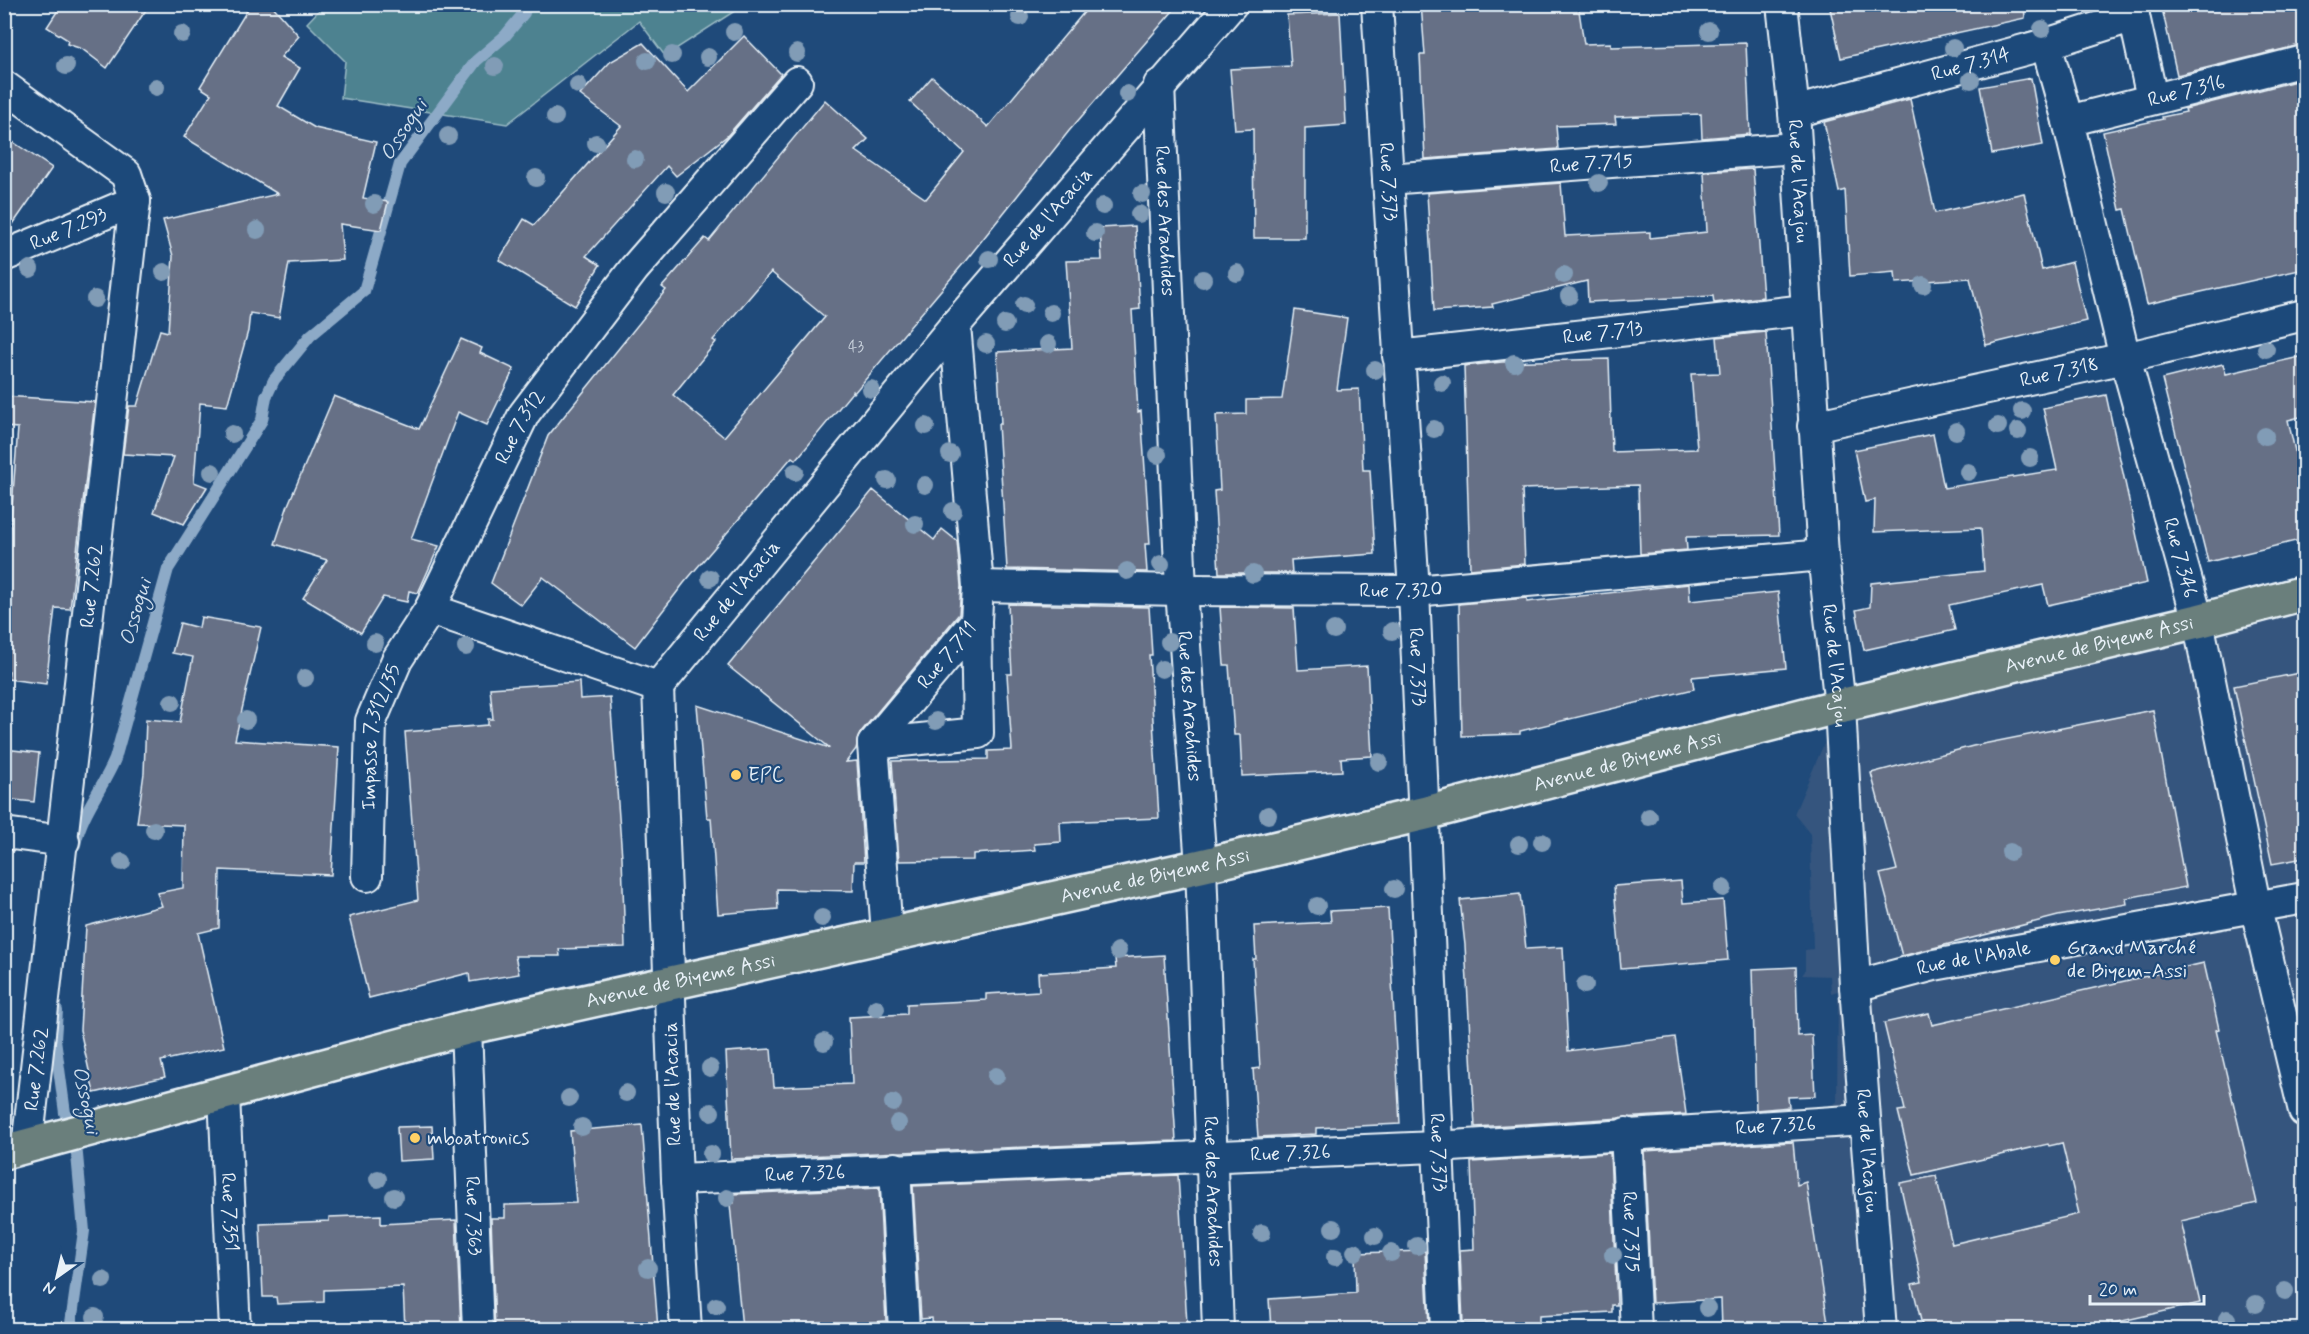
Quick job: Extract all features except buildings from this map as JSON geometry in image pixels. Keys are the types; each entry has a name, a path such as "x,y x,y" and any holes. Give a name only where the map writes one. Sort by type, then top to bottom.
{"main road":[{"name":"Avenue de Biyeme Assi","path":"26,1147 466,1029 1201,866 1425,813 1839,706 2198,621 2304,593"}],"street":[{"name":"Rue de l'Acacia","path":"686,1329 677,1179 658,687 954,325 1159,85 1232,4"},
{"name":"Rue 7.373","path":"1377,4 1414,591 1446,1329"},
{"name":"Rue de l'Acajou","path":"1782,4 1794,112 1823,555 1839,706 1865,1120 1881,1329"},
{"name":"Rue 7.314","path":"1794,112 2046,44 2133,10"},
{"path":"2133,10 2152,98"},
{"name":"Rue 7.346","path":"2046,44 2068,121 2125,358 2198,621 2256,909 2304,1111"},
{"name":"Rue 7.316","path":"2068,121 2304,61"},
{"name":"Rue 7.312","path":"430,609 524,414 634,269 797,82"},
{"name":"Rue des Arachides","path":"1159,85 1181,590 1201,866 1218,1329"},
{"name":"Rue 7.262","path":"4,86 126,174 135,201 64,841 26,1147"},
{"name":"Rue 7.715","path":"1388,179 1796,148"},
{"name":"Rue 7.293","path":"4,256 135,201"},
{"name":"Rue 7.713","path":"1398,356 1806,310"},
{"name":"Rue 7.318","path":"1813,426 2125,358 2304,315"},
{"name":"Rue 7.711","path":"873,744 976,621 978,586 954,325"},
{"name":"Rue 7.320","path":"978,586 1414,591 1823,555"},
{"path":"430,609 658,687"},
{"name":"Impasse 7.312/35","path":"367,876 371,721 397,660 430,609"},
{"path":"887,934 873,744 978,733 976,621"},
{"path":"4,833 64,841"},
{"name":"Rue de l'Abale","path":"1856,986 1934,966 2256,909 2304,898"},
{"name":"Rue 7.363","path":"466,1029 478,1329"},
{"name":"Rue 7.351","path":"224,1095 235,1329"},
{"name":"Rue 7.326","path":"677,1179 895,1168 1437,1147 1865,1120"},
{"name":"Rue 7.375","path":"1626,1134 1636,1329"},
{"path":"895,1168 904,1329"}],"shaded area":[{"name":"Grand Marché de Biyem-Assi","path":"2304,593 2304,1329 1829,1329 1806,1183 1797,1185 1793,1147 1798,1109 1827,1106 1837,1102 1838,991 1831,993 1830,976 1802,975 1805,971 1805,950 1813,949 1810,834 1794,814 1840,706"}],"green space":[{"path":"324,5 744,5 665,56 639,21 507,124 341,98 345,61 307,23"}],"waterway":[{"name":"Ossogui","path":"75,845 87,811 115,759 168,569 262,420 266,397 274,380 310,336 364,291 400,164 476,61 505,36 524,13 526,4"},
{"name":"Ossogui","path":"57,1011 55,1039 65,1113 75,1133 84,1231 70,1330"}],"place":[{"name":"EPC","path":"736,775"},
{"name":"Grand Marché de Biyem-Assi","path":"2055,960"},
{"name":"mboatronics","path":"415,1138"}]}
